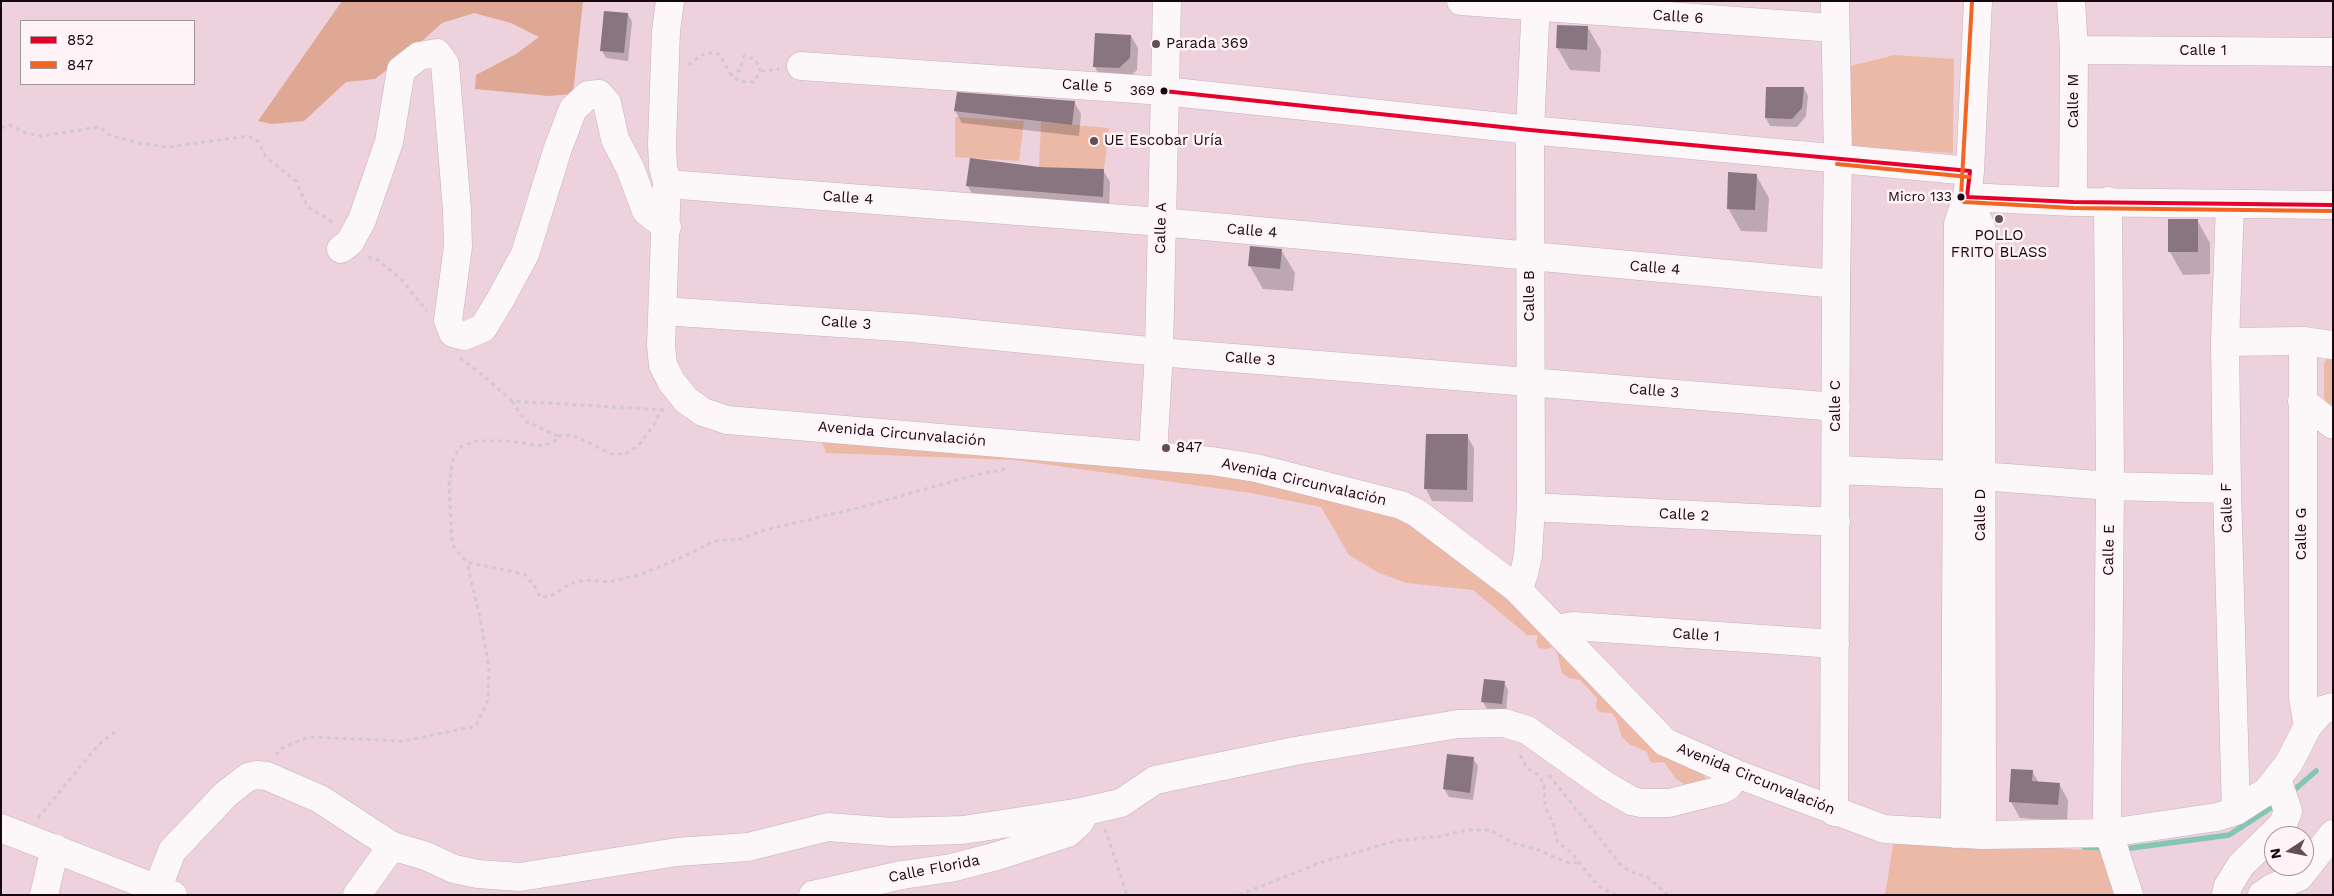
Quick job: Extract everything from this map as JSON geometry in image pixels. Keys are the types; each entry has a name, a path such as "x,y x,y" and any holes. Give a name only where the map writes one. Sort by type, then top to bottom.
{"street":[{"path":"668,183 663,167 662,144 666,31 670,1"},
{"path":"668,183 673,165 675,46 680,1"},
{"name":"Calle A","path":"1154,454 1159,352 1167,1"},
{"name":"Calle 6","path":"1461,1 1834,14"},
{"name":"Calle D","path":"1969,835 1969,475 1981,227 1969,184 1978,1"},
{"name":"Calle M","path":"2071,1 2074,50 2073,202"},
{"name":"Calle B","path":"1516,588 1520,585 1524,574 1528,555 1531,507 1530,130 1536,4"},
{"name":"Calle C","path":"1834,14 1838,158 1834,812"},
{"name":"Calle 1","path":"2074,50 2333,52"},
{"path":"341,249 350,242 362,220 390,142 401,70 419,56 437,53 445,64 457,210 458,247 448,320 453,333 464,336 483,328 500,300 525,254 572,109 588,95 599,94 608,103 615,139 630,168 646,211 667,227"},
{"name":"Calle 5","path":"802,66 1164,91 1530,130 1838,158 1969,184"},
{"name":"Calle 4","path":"668,183 1161,222 1836,284"},
{"name":"Avenida Circunvalación","path":"668,183 661,345 663,365 671,381 686,400 703,412 727,420 1154,454 1256,468 1401,506 1417,513 1516,588 1664,742 1737,774 1834,812 1884,829 1969,835 2110,833 2217,817 2236,811 2267,791 2298,746 2308,726 2322,710 2333,707"},
{"path":"1969,184 2073,202 2333,205"},
{"name":"Calle E","path":"2108,201 2110,486 2107,816 2110,833 2129,895"},
{"name":"Calle F","path":"2230,205 2225,342 2236,811"},
{"name":"Calle 3","path":"663,311 912,328 1159,352 1836,406"},
{"path":"2225,342 2302,341 2333,345"},
{"name":"Calle G","path":"2302,341 2303,698 2308,726"},
{"path":"2302,401 2333,425"},
{"path":"1836,470 1969,475 2110,486 2227,490"},
{"name":"Calle 2","path":"1531,507 1836,522"},
{"name":"Calle 1","path":"1556,629 1573,626 1835,644"},
{"path":"1,828 165,891 172,851 226,794 248,776 267,776 320,799 392,846 426,856 454,869 478,874 520,877 677,852 748,847 828,827 892,832 963,830 1089,810 1121,802 1155,780 1295,751 1458,724 1504,723 1527,730 1606,786 1632,801 1641,803 1669,803 1721,790 1728,786 1737,774"},
{"path":"2226,895 2228,886 2241,865 2283,824 2288,811 2277,779"},
{"name":"Calle Florida","path":"813,895 902,875 951,868 996,856 1068,833 1089,810"},
{"path":"2262,895 2272,888 2299,877 2333,834"},
{"path":"357,895 392,846"},
{"path":"44,895 55,848"}],"path":[{"path":"685,66 690,65 705,53 719,54 731,75 738,81 753,82 762,71 755,59 744,56 740,70 731,75"},
{"path":"1,128 9,125 26,133 42,136 99,128 112,136 143,144 168,147 248,136 258,140 266,157 296,181 307,206 338,225 341,249 378,260 399,277 428,312"},
{"path":"456,355 512,401 525,421 558,436 572,435 612,454 625,454 639,445 654,425 661,410"},
{"path":"512,401 670,411"},
{"path":"267,776 267,769 282,748 308,737 404,741 476,726 488,700 489,668 479,613 466,562 452,544 449,484 453,459 460,446 476,441 507,441 543,446 555,441 558,436"},
{"path":"466,562 524,574 534,585 540,597 551,596 570,584 586,580 610,582 642,574 685,556 714,541 741,539 765,530 862,507 975,475 1009,468"},
{"path":"26,838 29,830 67,780 99,744 119,729"},
{"path":"1547,743 1541,754 1549,776 1620,864 1631,872 1647,877 1668,895"},
{"path":"1516,753 1521,756 1526,768 1539,775 1544,785 1545,807 1553,823 1558,843 1572,853 1598,886 1615,895"},
{"path":"1089,810 1127,895"},
{"path":"1239,895 1322,862 1395,841 1442,836 1466,830 1490,830 1513,843 1539,850 1570,863 1579,863"}],"shaded area":[{"path":"342,1 583,1 573,94 549,96 475,89 476,75 516,54 539,37 511,23 474,13 442,23 375,79 346,82 304,121 272,124 258,121"},
{"path":"1895,55 1954,59 1953,153 1850,147 1846,67"},
{"path":"955,117 1024,121 1019,161 955,157"},
{"path":"1041,122 1109,128 1104,169 1039,167"},
{"path":"2333,354 2333,411 2324,398 2324,364 2328,356"},
{"path":"819,432 1148,457 1401,513 1518,602 1702,773 1709,783 1686,785 1676,779 1664,762 1653,763 1649,760 1647,752 1629,744 1622,737 1612,713 1600,712 1596,708 1597,698 1580,680 1569,678 1562,673 1557,653 1553,647 1539,648 1536,642 1538,635 1527,635 1473,590 1407,583 1379,573 1349,555 1321,507 1251,493 1015,460 826,453"},
{"path":"1894,839 2106,851 2127,895 1885,895"}],"building":[{"path":"604,11 628,13 624,53 600,51"},
{"path":"1557,25 1588,26 1587,50 1556,48"},
{"path":"1095,33 1131,35 1130,58 1119,68 1093,67"},
{"path":"1766,87 1804,87 1802,108 1792,119 1765,118"},
{"path":"957,92 1075,101 1072,125 954,111"},
{"path":"970,158 1039,167 1104,169 1103,197 966,186"},
{"path":"1728,172 1757,174 1755,210 1727,209"},
{"path":"2168,219 2198,219 2198,252 2168,252"},
{"path":"1250,246 1282,249 1280,269 1248,266"},
{"path":"1426,434 1468,434 1467,490 1424,489"},
{"path":"1484,679 1505,681 1502,704 1481,702"},
{"path":"1447,754 1474,757 1470,793 1443,789"},
{"path":"2011,769 2033,770 2032,781 2060,783 2058,805 2009,802"}],"waterway":[{"path":"2293,791 2316,771"},
{"path":"2131,848 2229,835 2277,804"},
{"path":"2084,847 2105,848"}],"transit line":[{"name":"847","path":"1972,1 1961,197 1964,202 2073,208 2333,211"},
{"name":"852","path":"1164,91 1530,130 1970,171 1967,197 2073,202 2333,205"},
{"name":"847","path":"1837,164 1969,177"}],"place":[{"name":"Parada 369","path":"1156,44"},
{"name":"369","path":"1164,91"},
{"name":"UE Escobar Uría","path":"1094,141"},
{"name":"Micro 133","path":"1961,197"},
{"name":"POLLO FRITO BLASS","path":"1999,219"},
{"name":"847","path":"1166,448"}]}
